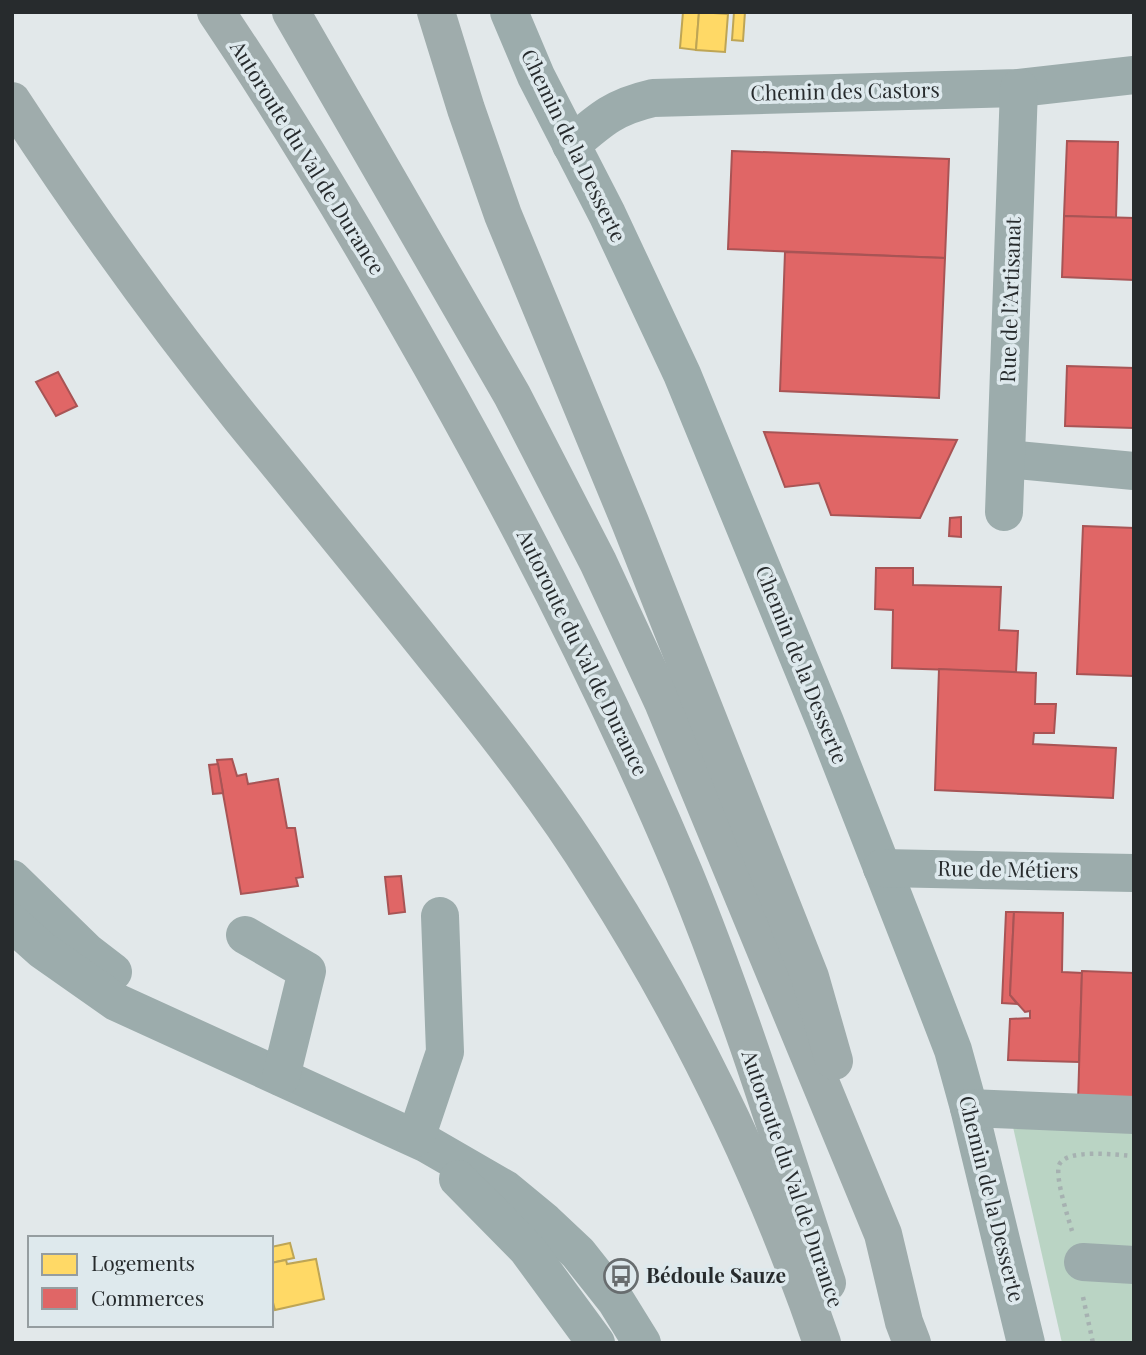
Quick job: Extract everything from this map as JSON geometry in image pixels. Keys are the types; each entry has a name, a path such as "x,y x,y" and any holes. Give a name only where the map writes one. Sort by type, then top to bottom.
{"highway":[{"name":"Autoroute du Val de Durance","path":"216,12 345,215 467,425 518,520 625,735 711,941 846,1343"},
{"path":"291,12 494,362 598,562 663,702 883,1234"},
{"path":"436,12 503,215 630,522 810,977 912,1343"},
{"path":"12,102 159,311 238,414 516,759 598,878 680,1016 714,1083 795,1266 822,1343"}],"street":[{"name":"Chemin de la Desserte","path":"509,12 536,76 607,214 682,374 815,696 953,1050 1026,1343"},
{"name":"Chemin des Castors","path":"571,145 604,116 628,104 653,98 1019,88 1134,75"},
{"name":"Rue de l’Artisanat","path":"1004,512 1019,88"},
{"path":"1006,459 1134,471"},
{"name":"Rue de Métiers","path":"882,868 1134,873"},
{"path":"12,880 88,952 203,1042"},
{"path":"405,1133 445,1052 440,916"},
{"path":"12,923 42,950 116,1002 405,1133 505,1189 578,1253 616,1301 642,1343"},
{"path":"245,935 307,971 281,1077"},
{"path":"969,1108 1134,1115"},
{"path":"405,1133 446,1169 527,1249 596,1343"},
{"path":"1083,1262 1134,1265"}],"green space":[{"path":"1013,1127 1134,1131 1134,1343 1062,1343"}],"building: Logements":[{"path":"683,12 699,12 696,50 680,48"},
{"path":"699,12 728,14 725,52 696,50"},
{"path":"734,12 745,12 743,41 732,40"},
{"path":"290,1243 294,1258 273,1263 273,1247"},
{"path":"316,1259 324,1299 275,1310 273,1263 286,1260 287,1264"}],"building: Commerces":[{"path":"1067,141 1118,142 1116,218 1064,216"},
{"path":"732,151 949,159 945,258 728,249"},
{"path":"1064,216 1134,218 1134,280 1062,277"},
{"path":"785,252 945,258 939,398 780,391"},
{"path":"1067,366 1134,368 1134,428 1065,426"},
{"path":"58,372 77,406 56,416 36,382"},
{"path":"764,432 957,440 920,518 831,515 819,483 785,487"},
{"path":"961,517 961,537 949,536 950,518"},
{"path":"1083,526 1134,528 1134,676 1077,674"},
{"path":"876,568 913,568 913,585 1001,587 999,630 1018,631 1016,672 892,668 893,610 875,609"},
{"path":"939,669 1036,673 1035,704 1056,704 1054,733 1034,733 1033,744 1116,748 1113,798 935,790"},
{"path":"232,759 237,776 246,774 248,784 278,779 287,828 295,828 303,877 296,878 298,886 241,894 217,760"},
{"path":"218,764 223,793 213,794 209,765"},
{"path":"401,876 405,912 389,914 385,877"},
{"path":"1006,912 1014,912 1010,995 1017,1004 1002,1003"},
{"path":"1014,912 1063,913 1062,972 1082,973 1079,1062 1008,1060 1010,1019 1030,1018 1030,1011 1025,1012 1010,995"},
{"path":"1082,971 1134,973 1134,1104 1078,1102"}],"place":[{"name":"Bédoule Sauze","path":"621,1276"}]}
